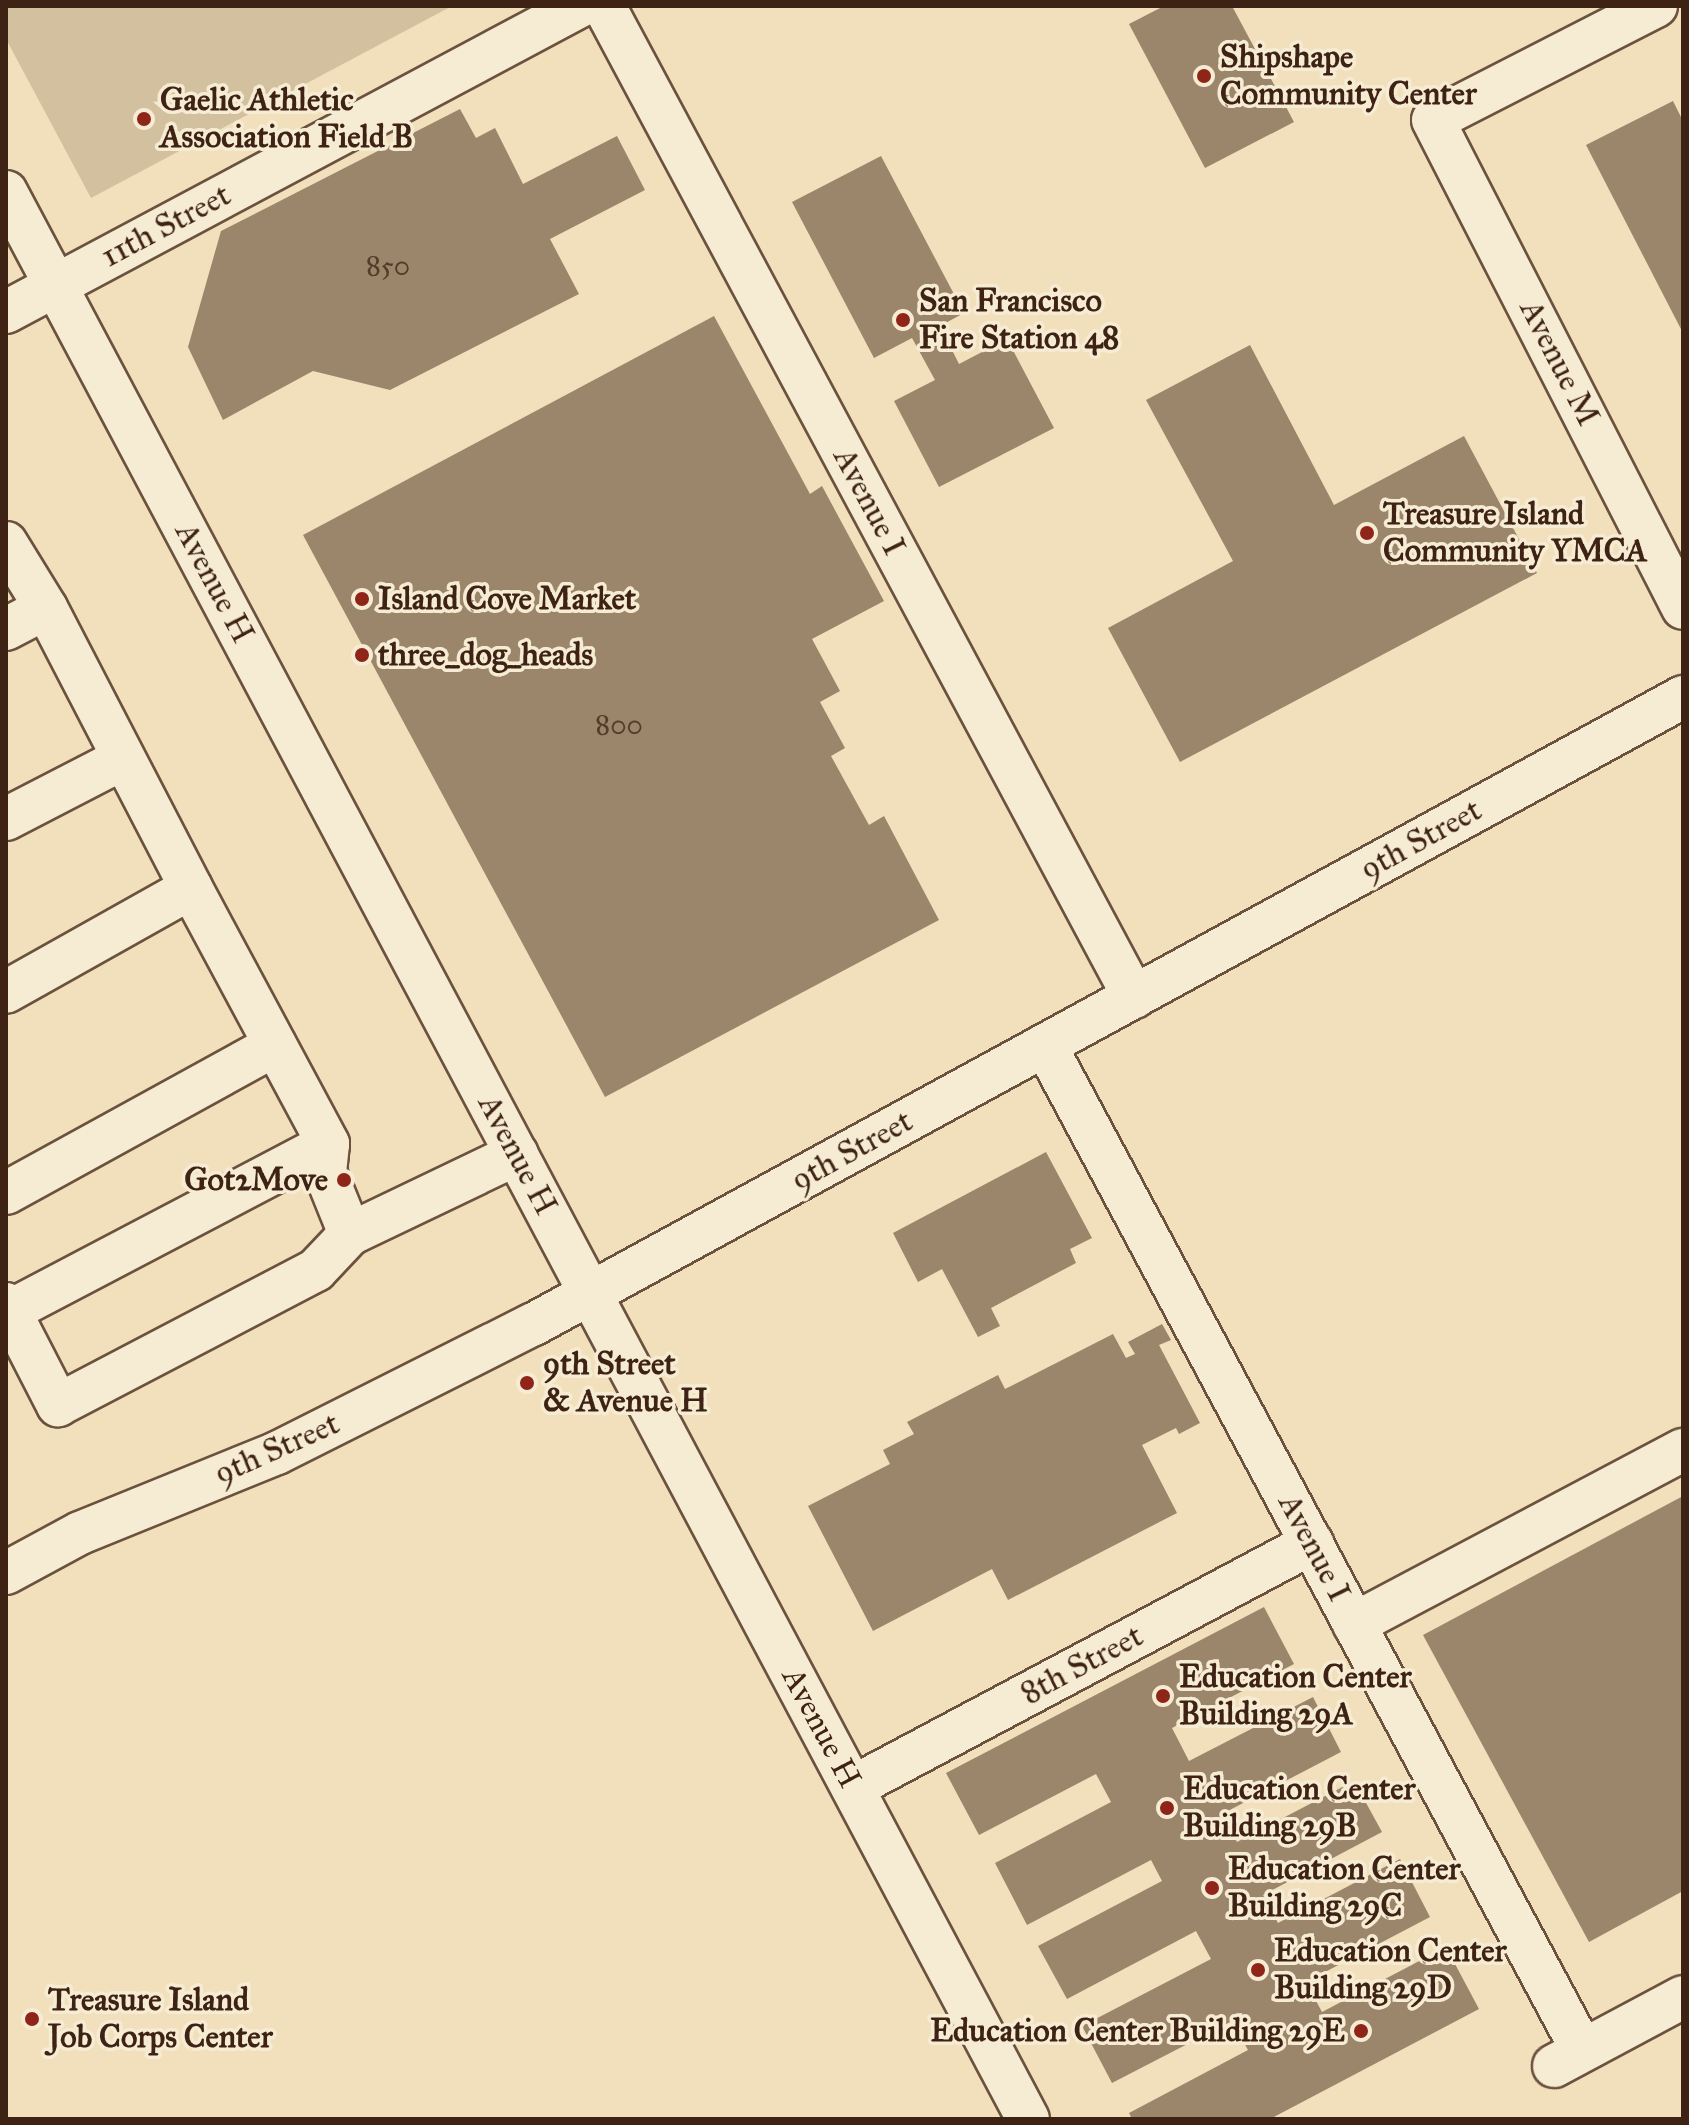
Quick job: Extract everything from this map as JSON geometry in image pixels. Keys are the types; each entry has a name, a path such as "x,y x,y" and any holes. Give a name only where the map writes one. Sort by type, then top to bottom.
{"street":[{"name":"11th Street","path":"6,312 580,6"},
{"name":"Avenue I","path":"604,6 1134,997"},
{"name":"Avenue M","path":"1656,6 1433,120 1683,608"},
{"name":"Avenue H","path":"6,192 1028,2119"},
{"path":"6,543 46,608 122,759 328,1144 325,1172 350,1234"},
{"path":"6,629 46,608"},
{"name":"9th Street","path":"6,1573 80,1533 277,1453 591,1293 1683,697"},
{"path":"6,819 122,759"},
{"path":"6,992 191,888"},
{"path":"6,1193 275,1045"},
{"name":"Avenue I","path":"1045,1045 1354,1624 1568,2058 1683,1997"},
{"path":"328,1144 8,1308 58,1405 316,1270 350,1234 517,1154"},
{"path":"1354,1624 1683,1450"},
{"name":"8th Street","path":"853,1787 1312,1543"}],"shaded area":[{"name":"Gaelic Athletic Association Field B","path":"6,6 452,6 91,198 6,39"}],"building":[{"path":"1164,6 1232,6 1294,122 1205,168 1129,24"},
{"path":"1673,101 1683,121 1683,333 1586,145"},
{"path":"460,109 476,138 495,128 523,184 617,136 645,190 550,239 579,294 390,390 313,371 223,420 188,347 221,231"},
{"name":"San Francisco Fire Station 48","path":"881,156 964,313 940,326 959,364 1007,339 1054,428 939,487 894,401 935,380 912,338 874,358 792,202"},
{"path":"714,316 810,494 822,486 884,601 812,639 840,691 820,702 845,748 831,756 869,825 884,816 939,920 605,1097 303,535"},
{"name":"Treasure Island Community YMCA","path":"1250,345 1334,505 1464,436 1537,573 1180,762 1108,628 1233,561 1146,400"},
{"path":"1046,1152 1092,1238 1070,1249 1076,1263 991,1308 1000,1326 978,1337 942,1269 918,1282 893,1233"},
{"path":"1162,1324 1171,1340 1159,1345 1200,1423 1179,1434 1176,1428 1142,1445 1177,1513 1008,1600 992,1569 873,1631 808,1506 890,1464 883,1450 914,1434 907,1422 998,1375 1005,1389 1113,1334 1126,1358 1135,1354 1128,1342"},
{"path":"1683,1496 1683,1891 1589,1942 1423,1635"},
{"path":"1264,1607 1294,1664 1172,1728 1189,1761 1313,1697 1341,1752 1222,1814 1237,1842 1354,1781 1382,1832 1263,1895 1278,1923 1400,1859 1430,1917 1306,1982 1322,2012 1446,1947 1479,2009 1270,2119 1132,2119 1129,2113 1248,2050 1232,2021 1112,2083 1082,2026 1211,1959 1196,1931 1067,1999 1038,1946 1162,1881 1151,1860 1027,1925 995,1863 1111,1802 1096,1774 979,1835 946,1773"}],"place":[{"name":"Shipshape Community Center","path":"1204,76"},
{"name":"Gaelic Athletic Association Field B","path":"144,119"},
{"name":"San Francisco Fire Station 48","path":"903,320"},
{"name":"Treasure Island Community YMCA","path":"1367,533"},
{"name":"Island Cove Market","path":"362,599"},
{"name":"three_dog_heads","path":"362,655"},
{"name":"Got2Move","path":"344,1180"},
{"name":"9th Street & Avenue H","path":"527,1383"},
{"name":"Education Center Building 29A","path":"1163,1696"},
{"name":"Education Center Building 29B","path":"1167,1808"},
{"name":"Education Center Building 29C","path":"1212,1888"},
{"name":"Education Center Building 29D","path":"1258,1970"},
{"name":"Treasure Island Job Corps Center","path":"32,2019"},
{"name":"Education Center Building 29E","path":"1361,2031"}]}
